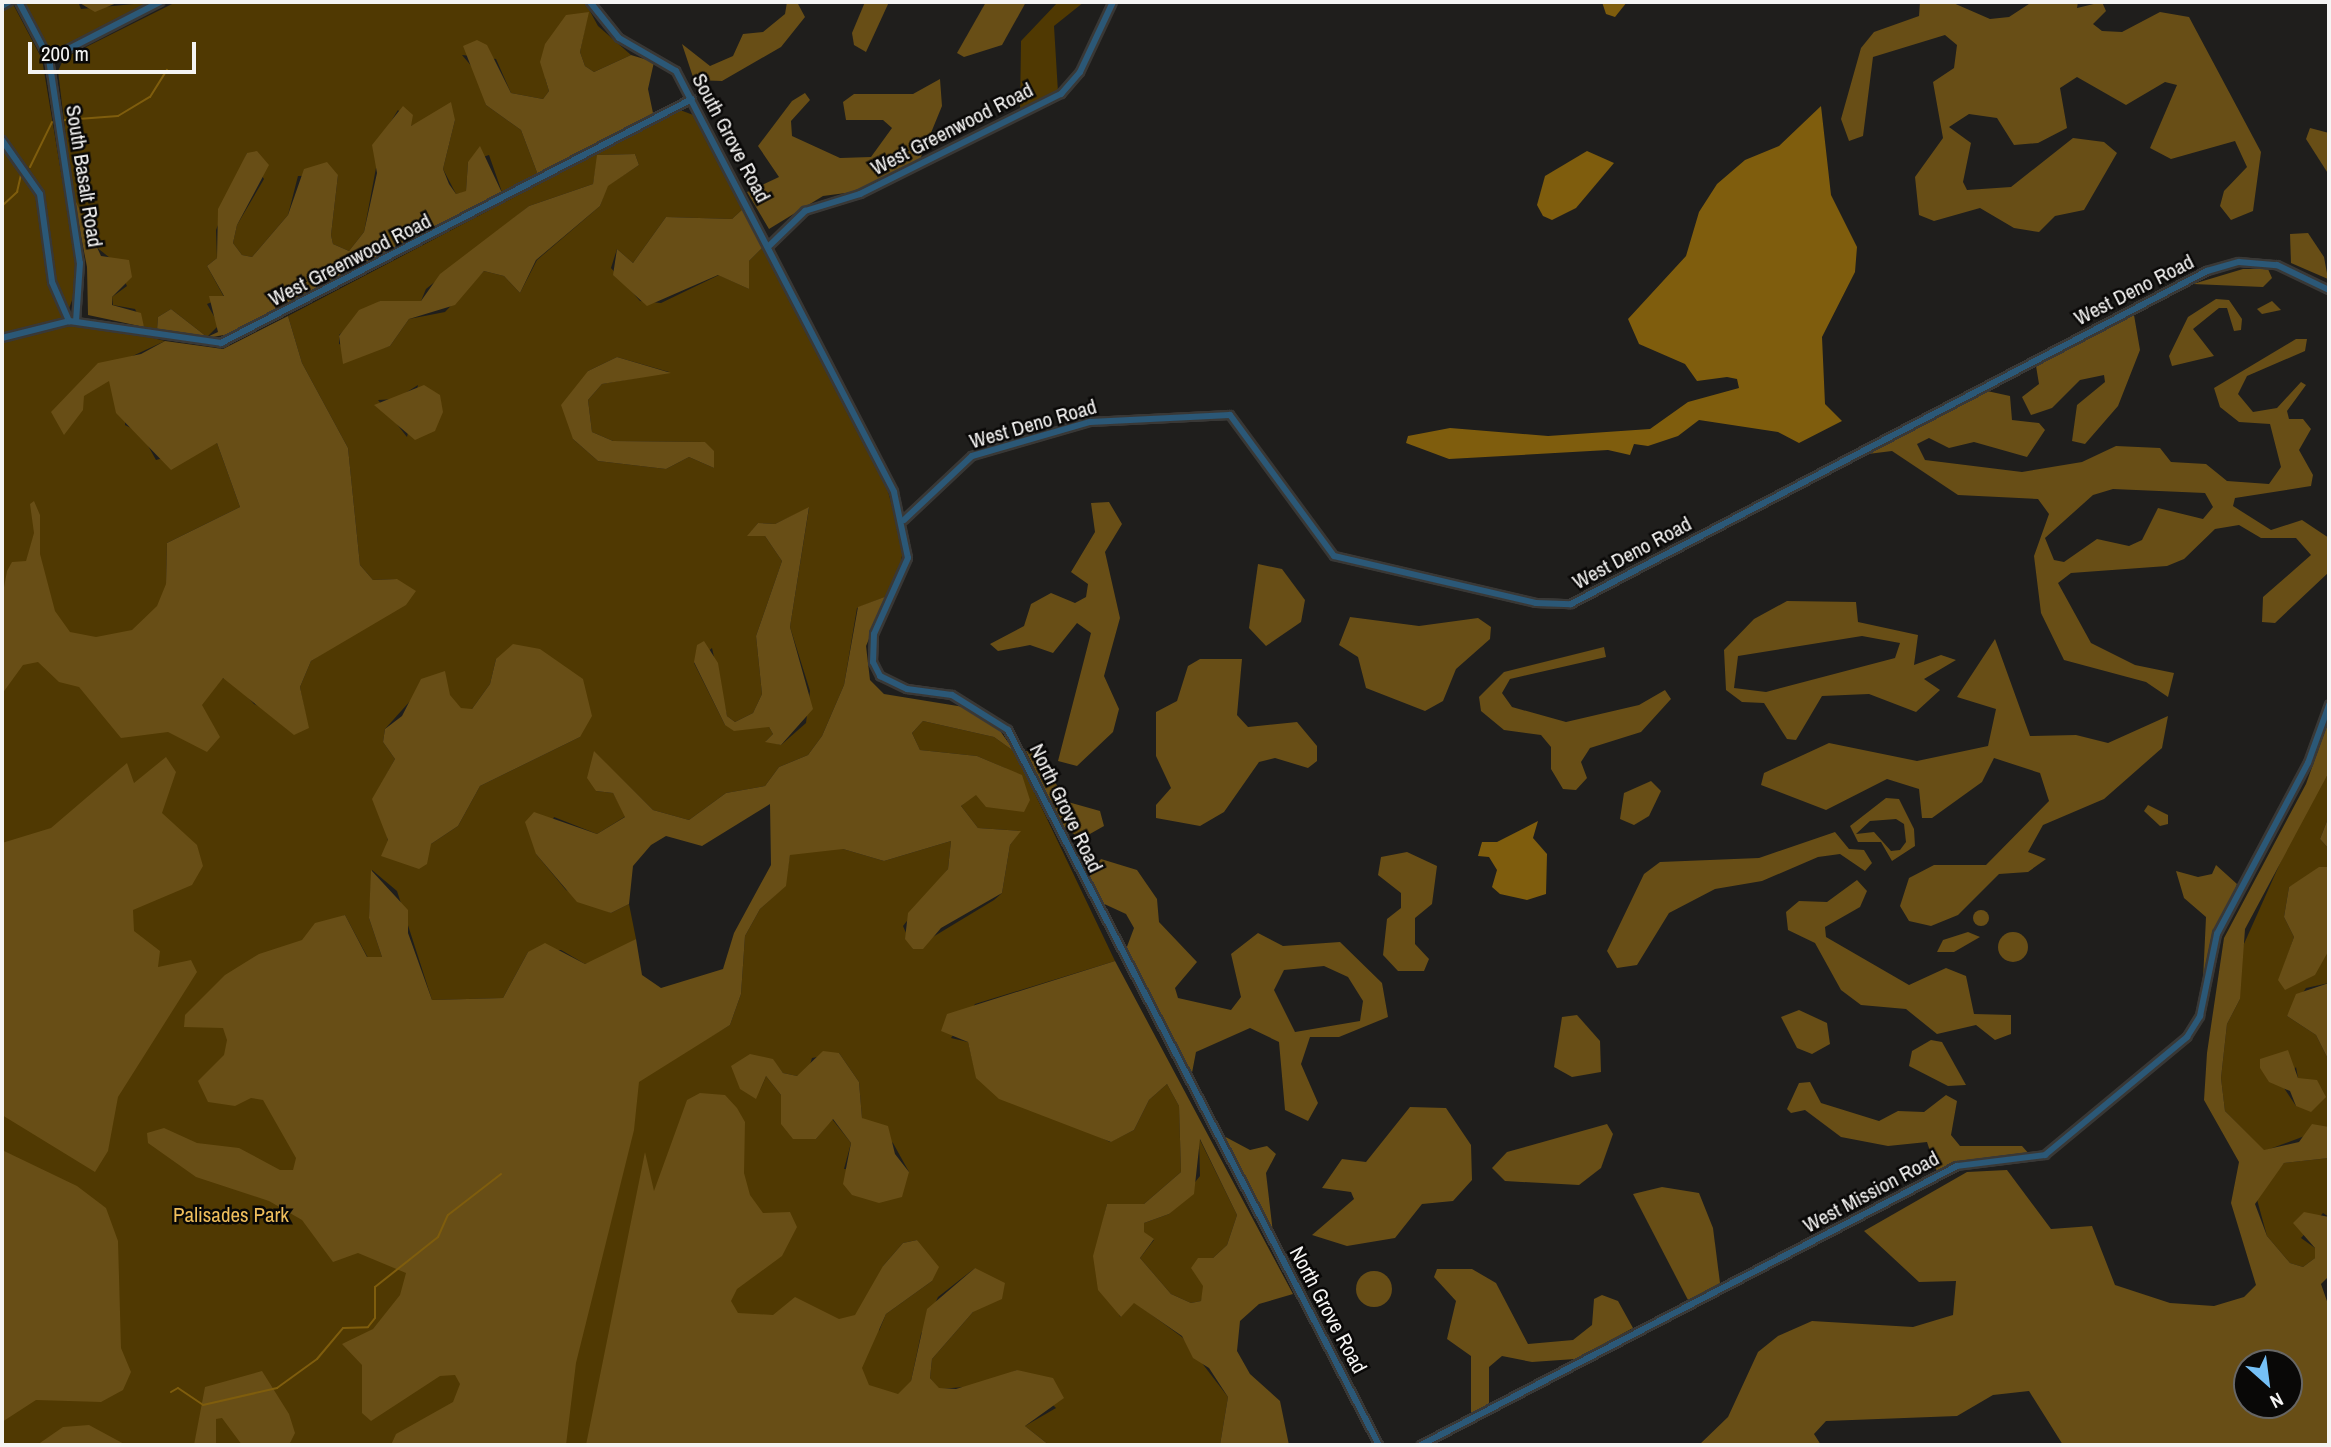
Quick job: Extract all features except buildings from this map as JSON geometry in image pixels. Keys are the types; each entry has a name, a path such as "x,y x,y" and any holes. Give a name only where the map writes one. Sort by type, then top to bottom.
{"street":[{"path":"2,6 9,2"},
{"name":"South Basalt Road","path":"19,2 49,59 80,263 73,321"},
{"path":"49,59 160,2"},
{"name":"South Grove Road","path":"590,2 620,38 676,71 768,247"},
{"name":"West Greenwood Road","path":"768,247 805,211 860,194 1061,94 1080,72 1113,2"},
{"name":"West Greenwood Road","path":"2,338 73,321 114,323 201,344 239,336 692,99"},
{"path":"2,140 40,194 51,282 73,321"},
{"name":"North Grove Road","path":"768,247 904,520 906,571 874,634 880,676 907,689 952,695 1008,730 1379,1445"},
{"name":"West Deno Road","path":"904,520 972,456 1090,422 1230,415 1334,556 1536,603 1571,604 2207,271 2239,262 2277,265 2329,290"},
{"name":"West Mission Road","path":"1421,1445 1957,1166 2045,1155 2187,1037 2200,1016 2217,934 2308,763 2329,705"}],"green space":[{"path":"24,2 78,2 81,9 155,2 51,53"},
{"path":"176,2 585,2 598,26 631,55 594,72 585,66 580,52 588,13 545,78 549,91 543,99 511,93 496,59 462,55 479,75 486,105 521,130 538,175 503,195 489,155 468,162 466,192 456,194 443,169 455,120 433,117 411,126 398,110 382,136 364,232 349,251 333,244 331,235 338,175 298,176 288,215 252,257 242,255 233,243 237,225 264,179 247,153 216,230 217,258 207,266 224,297 207,304 219,325 207,337 171,309 158,317 157,330 144,327 135,309 113,305 112,297 127,286 115,262 95,246 73,195 58,71 64,58"},
{"path":"1058,2 1084,2 1054,26 1058,92 1020,111 1021,41"},
{"name":"Palisades Park","path":"13,4 42,59 79,280 63,326 109,327 165,341 126,359 125,425 141,433 156,460 217,443 240,507 167,543 166,584 216,686 222,678 233,681 254,704 308,728 300,687 311,661 354,633 397,579 373,580 360,565 348,448 302,363 288,316 680,110 696,116 745,207 732,219 666,217 633,263 617,249 611,268 640,301 661,303 719,275 749,289 749,261 763,247 888,491 903,549 898,581 887,596 857,608 844,685 822,736 808,755 779,767 765,786 726,793 689,820 653,810 594,752 596,791 613,793 626,816 597,834 554,817 536,854 566,890 611,913 629,904 636,939 613,954 585,964 561,950 528,952 503,998 432,1000 397,891 372,870 369,918 382,957 368,958 345,915 338,918 471,1177 730,1025 741,994 745,936 760,909 785,886 790,854 801,849 843,849 884,861 951,841 948,869 903,926 913,949 994,900 1002,893 1010,845 1020,831 978,828 961,806 1005,768 977,756 920,750 912,733 923,721 994,737 1015,752 1115,961 975,1004 951,1038 968,1042 977,1078 1110,1142 1134,1130 1149,1100 1167,1084 1179,1106 1181,1172 1144,1204 1107,1204 1101,1230 1120,1317 1134,1302 1182,1337 1228,1397 1220,1445 1049,1445 1025,1426 1056,1408 1017,1370 978,1386 939,1389 930,1378 932,1359 973,1312 975,1268 938,1297 921,1334 911,1381 937,1445 2,1445 2,10","holes":["635,154 639,165 607,186 600,206 537,260 520,293 504,276 484,271 445,312 409,319 390,346 365,353 339,344 339,335 380,301 421,301 426,289 529,206 593,184 598,155","617,357 669,372 602,384 588,400 592,432 613,441 705,442 714,468 689,457 666,469 598,461 573,439 588,371","418,385 407,437 378,400 396,399","809,508 790,627 810,691 806,723 781,745 766,741 773,734 769,727 725,725 694,663 712,648 727,716 735,722 753,713 762,694 756,636 782,561 765,536 748,536 758,523 775,524","496,659 580,737 480,786 458,826 431,844 388,841 378,790 395,759 383,742 385,729 411,700 449,695 461,709 472,709 490,684","839,1053 859,1082 862,1118 893,1143 909,1172 844,1169 851,1143 832,1119 816,1139 782,1109 781,1095 766,1076 760,1091 772,1059 783,1073 797,1076 808,1071 812,1058","917,1240 932,1281 886,1314 879,1331 883,1266 903,1243"]},
{"path":"2329,772 2329,816 2320,839 2329,849 2329,867 2289,887 2284,917 2294,937 2279,980 2329,950 2329,983 2306,988 2287,1016 2316,1035 2329,1061 2329,1127 2264,1151 2225,1111 2221,1078 2227,1024 2240,999 2239,955 2299,821","holes":["2296,1067 2296,1106 2282,1085"]},
{"path":"1199,1138 1237,1215 1227,1245 1213,1258 1201,1301 1191,1303 1171,1294 1140,1258 1154,1240 1143,1232 1144,1223 1169,1214 1200,1176"},
{"path":"2329,1158 2329,1217 2323,1213 2301,1238 2315,1248 2315,1258 2303,1267 2290,1263 2267,1236 2256,1196 2284,1163"}],"shaded area":[{"path":"78,2 119,2 95,12"},
{"path":"787,2 797,2 805,17 781,47 722,81 694,80 682,44 710,66 733,56 743,34 763,32 785,14"},
{"path":"865,2 889,2 866,52 854,45 852,33"},
{"path":"986,2 1026,2 1002,45 964,57 957,53"},
{"path":"1602,2 1627,2 1615,17 1606,14"},
{"path":"1920,2 1951,2 1990,19 2009,17 2032,2 2078,2 2077,8 2102,2 2106,11 2093,24 2102,31 2122,32 2160,12 2189,17 2261,152 2253,211 2231,220 2220,206 2224,191 2247,167 2235,141 2171,159 2150,148 2177,85 2165,82 2126,105 2077,77 2060,88 2067,128 2038,143 2014,145 1997,118 1969,114 1949,127 1971,143 1963,182 1967,190 2011,187 2073,138 2104,142 2117,153 2084,210 2055,216 2039,232 2014,228 1980,208 1934,221 1919,215 1915,177 1943,138 1933,82 1954,68 1957,45 1945,35 1873,57 1863,136 1849,141 1841,119 1861,48 1874,32 1919,16"},
{"path":"589,12 580,52 585,66 594,72 631,55 654,62 648,89 653,113 538,175 521,130 486,105 463,46 477,40 487,45 511,93 543,99 549,91 540,62 545,44 566,15"},
{"path":"940,79 942,106 919,162 853,192 823,196 769,229 747,192 779,177 758,146 792,101 805,93 810,100 791,121 792,136 840,158 871,157 892,128 883,120 846,120 843,102 854,94 913,94"},
{"path":"451,102 455,120 443,169 449,184 456,194 466,191 468,162 480,146 503,195 240,332 202,339 157,330 158,317 171,309 207,337 218,332 209,296 224,296 207,266 217,258 218,209 247,153 257,151 269,165 237,225 233,243 242,255 252,257 288,215 304,169 327,162 338,175 331,235 333,244 349,251 364,232 377,173 372,145 403,106 413,115 411,126"},
{"path":"1821,106 1831,195 1857,247 1855,272 1822,337 1825,404 1842,421 1799,443 1778,432 1699,420 1678,436 1648,446 1634,444 1630,455 1608,450 1449,459 1406,443 1408,436 1450,428 1548,436 1650,429 1688,402 1739,388 1737,379 1727,377 1697,381 1685,364 1639,344 1628,319 1686,256 1699,212 1717,184 1745,160 1779,146"},
{"path":"2310,128 2329,133 2329,175 2306,139"},
{"path":"1587,151 1614,163 1576,208 1552,220 1543,216 1537,205 1545,176"},
{"path":"635,154 639,165 608,186 600,206 536,260 520,293 504,276 484,271 455,305 409,319 390,346 343,364 339,336 359,310 380,301 421,301 440,274 529,206 593,184 597,155"},
{"path":"73,195 101,256 129,260 132,277 112,297 112,305 141,313 144,327 88,315 87,267"},
{"path":"745,207 763,247 749,261 749,289 718,275 647,306 613,275 617,249 633,263 666,217 732,219"},
{"path":"2308,233 2324,257 2328,279 2291,263 2290,234"},
{"path":"2243,269 2268,269 2272,278 2263,287 2193,284"},
{"path":"2216,299 2229,300 2242,319 2241,330 2234,331 2227,308 2219,308 2193,329 2214,356 2172,366 2169,356 2188,317"},
{"path":"2272,301 2281,310 2262,314 2257,309"},
{"path":"2134,315 2140,350 2118,406 2085,444 2072,441 2077,405 2105,382 2104,375 2080,380 2052,408 2031,415 2022,397 2039,384 2036,366"},
{"path":"288,316 302,363 348,448 360,565 373,580 397,579 416,591 406,605 311,661 300,687 309,728 294,735 223,678 202,705 220,737 207,752 168,732 121,738 79,687 59,682 38,662 23,665 2,694 2,598 7,571 12,562 26,561 34,533 30,504 34,501 40,515 40,554 55,611 70,632 96,637 132,630 157,606 166,584 167,543 240,507 217,443 171,470 116,413 109,381 84,396 83,410 64,435 51,412 98,363 141,354 165,341 223,349"},
{"path":"2296,339 2307,339 2305,351 2247,376 2238,394 2253,412 2277,408 2301,382 2306,385 2287,411 2289,419 2303,419 2311,429 2299,450 2313,475 2311,486 2235,498 2233,506 2271,530 2302,520 2329,538 2329,572 2275,623 2262,622 2263,597 2311,555 2296,538 2261,538 2239,525 2215,529 2184,559 2167,566 2071,573 2058,583 2091,643 2135,665 2174,673 2168,697 2146,682 2064,660 2041,613 2034,556 2049,514 2038,499 1958,495 1892,451 1860,455 1987,391 2010,396 2012,420 2039,423 2045,430 2027,457 1974,442 1949,448 1929,438 1917,444 1925,460 2022,472 2082,462 2116,446 2160,448 2171,462 2206,464 2227,481 2269,484 2281,467 2270,424 2239,422 2220,407 2214,388","holes":["2113,489 2205,493 2213,507 2203,519 2158,508 2142,540 2129,546 2097,539 2064,562 2054,560 2045,538 2093,495"]},
{"path":"617,357 671,373 602,384 588,400 592,432 613,441 705,442 714,451 714,468 689,457 666,469 598,461 573,439 561,405 588,371"},
{"path":"424,385 440,395 443,412 435,431 415,440 374,405"},
{"path":"1109,502 1122,524 1105,552 1120,618 1104,676 1119,709 1113,732 1077,766 1058,761 1091,633 1077,623 1053,653 1030,645 998,651 990,644 1024,626 1031,604 1051,593 1075,603 1086,597 1088,584 1071,572 1095,532 1091,503"},
{"path":"809,507 790,627 813,709 781,745 765,742 773,734 769,727 734,731 725,725 694,662 697,645 704,641 718,663 727,716 735,722 753,713 762,694 756,636 782,561 765,536 747,536 758,523 775,524"},
{"path":"1258,564 1282,569 1305,600 1301,622 1266,646 1249,628"},
{"path":"887,596 866,646 870,680 884,694 970,708 998,728 1015,752 994,737 923,721 912,733 920,750 977,756 1022,775 1030,800 1024,812 986,807 976,795 961,806 978,828 1021,831 1010,845 1002,893 941,928 923,949 913,949 905,939 908,913 948,869 951,841 884,861 843,849 790,855 786,886 760,909 745,936 741,994 730,1025 639,1082 634,1130 576,1363 566,1445 391,1445 396,1434 453,1402 460,1384 455,1375 440,1376 371,1421 362,1413 362,1365 342,1344 373,1329 400,1295 406,1273 358,1253 333,1262 302,1220 269,1201 196,1177 148,1143 147,1133 164,1128 197,1143 239,1148 280,1170 293,1170 296,1158 263,1100 251,1098 235,1106 208,1102 198,1081 224,1055 227,1040 223,1028 184,1027 185,1015 225,975 259,954 302,940 315,923 345,915 367,957 382,957 369,918 371,870 408,910 408,933 432,1000 503,998 528,952 545,943 585,964 636,939 642,975 661,988 723,969 734,933 771,865 770,804 702,846 666,836 651,845 633,866 629,904 611,913 577,902 536,854 525,822 534,812 597,834 625,817 613,793 596,791 587,778 594,751 653,810 689,820 726,793 765,786 779,767 808,755 822,736 844,685 858,607"},
{"path":"1787,601 1856,602 1858,622 1918,635 1914,665 1941,655 1956,660 1924,679 1940,690 1916,712 1869,694 1822,696 1796,740 1787,739 1764,703 1742,702 1726,690 1724,650 1754,619","holes":["1862,636 1900,643 1895,658 1766,692 1734,688 1738,656"]},
{"path":"1350,617 1419,626 1478,618 1491,627 1490,639 1456,669 1443,701 1425,711 1366,688 1358,657 1339,645"},
{"path":"1995,639 2030,736 2076,735 2108,743 2168,716 2162,748 2104,799 2043,825 2028,852 2046,859 2028,872 1999,874 1958,915 1931,926 1909,921 1900,906 1909,878 1934,865 1986,865 2049,801 2040,773 1994,758 1982,782 1932,818 1922,818 1919,789 1887,779 1826,810 1761,785 1764,773 1829,743 1917,761 1988,746 1996,709 1957,697"},
{"path":"513,644 540,649 583,679 592,716 580,737 480,786 458,826 431,844 427,864 419,869 381,856 388,840 372,799 395,759 383,742 385,729 402,716 421,679 445,671 450,695 461,708 472,709 490,684 496,659"},
{"path":"1604,647 1606,657 1510,679 1502,693 1512,707 1566,722 1639,705 1665,690 1671,699 1641,732 1590,748 1581,762 1587,778 1576,790 1563,789 1551,769 1551,747 1541,735 1504,730 1481,711 1479,697 1504,672"},
{"path":"1200,659 1242,659 1237,715 1248,727 1297,722 1317,746 1317,761 1308,768 1275,758 1259,762 1224,812 1200,826 1156,818 1156,805 1171,788 1156,756 1156,712 1177,701 1188,666"},
{"path":"2329,720 2329,772 2245,929 2240,999 2227,1024 2221,1078 2225,1111 2264,1150 2299,1142 2312,1124 2329,1127 2329,1158 2284,1163 2255,1204 2267,1236 2290,1263 2303,1267 2315,1258 2315,1248 2293,1223 2304,1212 2329,1217 2329,1276 2321,1284 2329,1307 2329,1445 2063,1445 2029,1391 1993,1395 1957,1416 1826,1421 1814,1434 1821,1445 1699,1445 1728,1417 1758,1352 1778,1336 1812,1321 1913,1327 1953,1315 1956,1281 1919,1282 1864,1231 1967,1172 2007,1170 2051,1229 2092,1226 2115,1285 2170,1303 2214,1306 2244,1297 2256,1285 2231,1203 2239,1162 2204,1100 2207,1053 2224,938 2306,784"},
{"path":"1026,751 1035,752 1068,802 1100,811 1104,826 1081,839 1062,826"},
{"path":"166,757 176,772 162,813 197,845 203,866 192,885 133,910 134,931 160,951 158,967 191,960 197,972 118,1097 108,1151 95,1172 2,1115 2,843 51,828 127,763 134,783"},
{"path":"1651,781 1661,791 1649,816 1634,825 1620,819 1624,793"},
{"path":"1886,798 1899,799 1914,829 1915,846 1892,861 1881,842 1858,842 1850,826","holes":["1896,819 1904,824 1906,842 1900,850 1891,851 1874,832 1856,834 1870,821"]},
{"path":"2148,805 2168,815 2168,824 2160,826 2144,811"},
{"path":"2329,816 2329,849 2320,839"},
{"path":"1538,821 1533,838 1547,854 1546,894 1527,900 1500,894 1492,887 1497,870 1489,857 1478,856 1482,842 1497,842"},
{"path":"1835,832 1849,849 1864,850 1872,863 1865,871 1840,854 1818,857 1762,881 1715,889 1669,913 1637,965 1617,968 1607,951 1644,874 1660,862 1759,858"},
{"path":"1407,852 1437,866 1432,904 1415,918 1415,944 1429,959 1424,971 1398,971 1383,955 1387,919 1401,908 1401,893 1378,875 1381,857"},
{"path":"1101,859 1137,870 1157,899 1159,922 1197,962 1175,988 1178,998 1231,1010 1241,997 1231,954 1258,933 1283,946 1340,942 1382,983 1388,1017 1339,1037 1310,1037 1301,1064 1318,1103 1308,1121 1285,1110 1279,1042 1250,1028 1196,1052 1191,1078 1125,952 1134,928 1126,914 1100,902 1086,879","holes":["1324,966 1348,977 1363,1001 1360,1021 1295,1032 1274,990 1284,970"]},
{"path":"2216,865 2237,884 2203,980 2206,917 2184,898 2176,871 2198,877 2212,874"},
{"path":"2319,867 2329,867 2329,950 2315,975 2285,990 2278,980 2294,937 2284,917 2289,887"},
{"path":"1857,880 1867,891 1860,907 1825,927 1826,937 1909,985 1946,968 1966,976 1974,1014 2011,1015 2011,1034 1995,1040 1976,1025 1937,1034 1906,1009 1861,1005 1841,990 1815,943 1788,930 1786,912 1799,901 1827,902"},
{"path":"1981,910 1987,912 1987,924 1981,926 1975,924 1973,918 1975,912"},
{"path":"1968,932 1980,937 1954,952 1937,952 1943,940"},
{"path":"2013,932 2024,936 2028,947 2024,958 2013,962 2002,958 1998,947 2002,936"},
{"path":"1115,961 1293,1294 1259,1304 1240,1321 1237,1351 1250,1374 1280,1401 1289,1445 1220,1445 1228,1397 1209,1368 1193,1358 1182,1336 1134,1303 1121,1317 1098,1290 1093,1256 1107,1204 1144,1204 1181,1172 1179,1106 1167,1084 1149,1100 1134,1130 1111,1142 999,1099 976,1078 968,1042 941,1031 947,1014","holes":["1200,1139 1237,1215 1227,1245 1213,1258 1198,1258 1191,1268 1203,1286 1201,1301 1191,1303 1171,1294 1140,1258 1154,1239 1144,1232 1144,1223 1169,1214 1194,1194"]},
{"path":"2329,983 2329,1061 2316,1035 2287,1016 2296,994"},
{"path":"1799,1010 1827,1023 1830,1044 1812,1054 1797,1048 1781,1017"},
{"path":"1577,1015 1600,1041 1601,1072 1572,1077 1554,1067 1562,1017"},
{"path":"1931,1040 1942,1042 1966,1085 1948,1086 1909,1066 1912,1051"},
{"path":"2288,1050 2298,1078 2317,1080 2326,1097 2311,1112 2296,1106 2290,1091 2269,1082 2260,1068 2260,1059"},
{"path":"823,1051 839,1053 859,1082 862,1118 888,1126 895,1154 909,1172 902,1197 879,1203 852,1195 843,1184 851,1143 833,1119 816,1139 793,1139 781,1124 781,1095 766,1076 756,1099 740,1089 731,1066 750,1054 773,1059 783,1073 797,1076"},
{"path":"1810,1082 1821,1103 1879,1121 1898,1111 1924,1112 1946,1095 1957,1101 1951,1135 1960,1146 2022,1146 2030,1155 1959,1162 1937,1172 1927,1142 1888,1146 1841,1137 1805,1110 1791,1113 1787,1109 1799,1083"},
{"path":"700,1093 725,1095 737,1108 745,1122 744,1173 750,1195 763,1213 790,1212 797,1227 782,1256 737,1289 731,1301 738,1313 773,1315 795,1297 839,1319 855,1315 883,1266 903,1243 917,1240 939,1267 932,1281 886,1314 862,1368 869,1385 898,1394 911,1381 927,1309 975,1268 1005,1283 1002,1299 973,1312 932,1359 930,1378 939,1388 956,1389 1017,1370 1053,1378 1064,1398 1025,1426 1049,1445 586,1445 645,1152 654,1191 687,1100"},
{"path":"1410,1107 1446,1108 1471,1145 1472,1180 1453,1201 1422,1204 1395,1238 1347,1246 1312,1235 1354,1199 1351,1192 1322,1188 1342,1159 1366,1162"},
{"path":"1607,1124 1613,1134 1601,1168 1579,1185 1505,1181 1492,1168 1507,1152"},
{"path":"1220,1134 1250,1150 1267,1146 1276,1154 1266,1173 1273,1233"},
{"path":"2,1150 77,1186 106,1208 118,1241 121,1348 131,1372 123,1390 101,1402 36,1400 2,1422"},
{"path":"1662,1187 1699,1193 1713,1228 1720,1283 1688,1300 1633,1194"},
{"path":"1437,1269 1472,1269 1496,1283 1528,1344 1573,1340 1592,1325 1594,1299 1602,1295 1618,1301 1633,1328 1575,1359 1532,1362 1502,1356 1489,1367 1489,1405 1471,1413 1471,1356 1447,1339 1456,1301 1434,1277"},
{"path":"1374,1271 1386,1277 1392,1289 1386,1301 1374,1307 1362,1301 1356,1289 1362,1277"},
{"path":"262,1371 289,1414 295,1433 289,1445 242,1445 222,1418 216,1419 216,1445 194,1445 205,1387"},
{"path":"89,1425 126,1445 37,1445 63,1427"}],"waterway":[{"path":"65,120 118,116 150,97 167,70"},
{"path":"30,167 52,122"},
{"path":"2,206 17,192 21,174"},
{"path":"171,1392 178,1388 203,1405 277,1388 317,1359 343,1328 368,1327 375,1318 375,1287 438,1237 448,1215 501,1174"}]}
